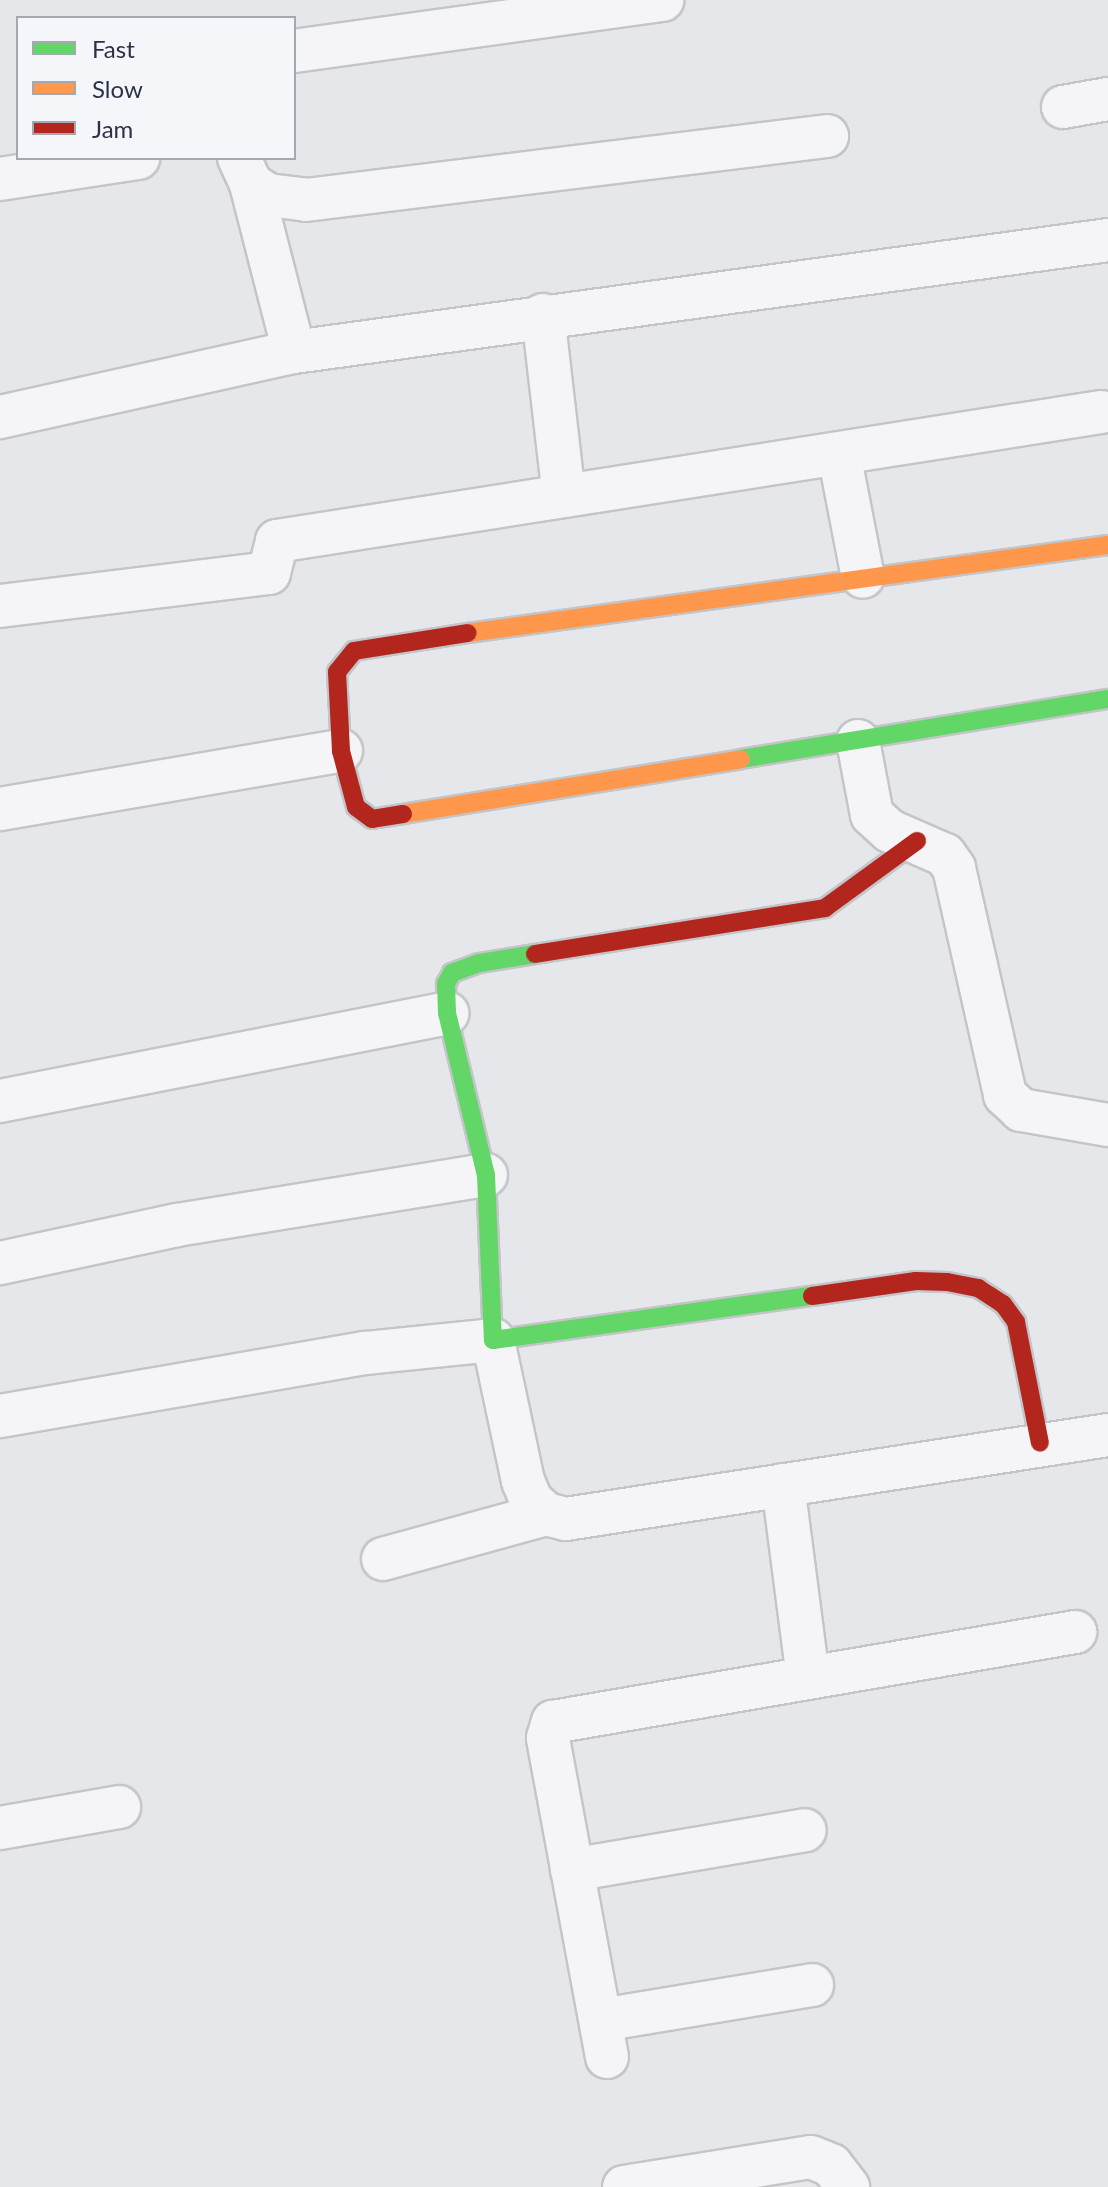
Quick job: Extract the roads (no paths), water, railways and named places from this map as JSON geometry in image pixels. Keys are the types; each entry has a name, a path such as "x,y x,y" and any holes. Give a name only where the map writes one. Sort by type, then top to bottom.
{"street":[{"path":"296,51 662,0"},
{"path":"1063,107 1108,99"},
{"path":"245,171 268,195 306,200 827,136"},
{"path":"0,179 125,160"},
{"path":"245,171 294,352"},
{"path":"0,417 294,352 543,315 1108,240"},
{"path":"543,315 564,496"},
{"path":"0,606 269,573 277,541 1101,412"},
{"path":"839,454 863,577"},
{"path":"1108,545 863,577 354,651 337,672 341,751 356,807 372,819 1108,699"},
{"path":"858,741 872,815 890,831 945,855 954,868 1005,1095 1021,1110 1108,1125"},
{"path":"0,809 341,751"},
{"path":"917,841 825,908 462,966 446,984 447,1013 486,1175 493,1340 523,1481 531,1500 546,1514 566,1519 1040,1443 1108,1435"},
{"path":"0,1101 447,1013"},
{"path":"0,1263 177,1225 486,1175"},
{"path":"0,1416 366,1353 493,1340 916,1281 963,1285 1003,1304 1016,1322 1040,1443"},
{"path":"783,1485 808,1677"},
{"path":"383,1559 546,1514"},
{"path":"812,1985 604,2039 548,1738 553,1722 1075,1632"},
{"path":"0,1828 119,1807"},
{"path":"572,1870 805,1830"},
{"path":"624,2187 811,2157 831,2165 848,2187"}]}
